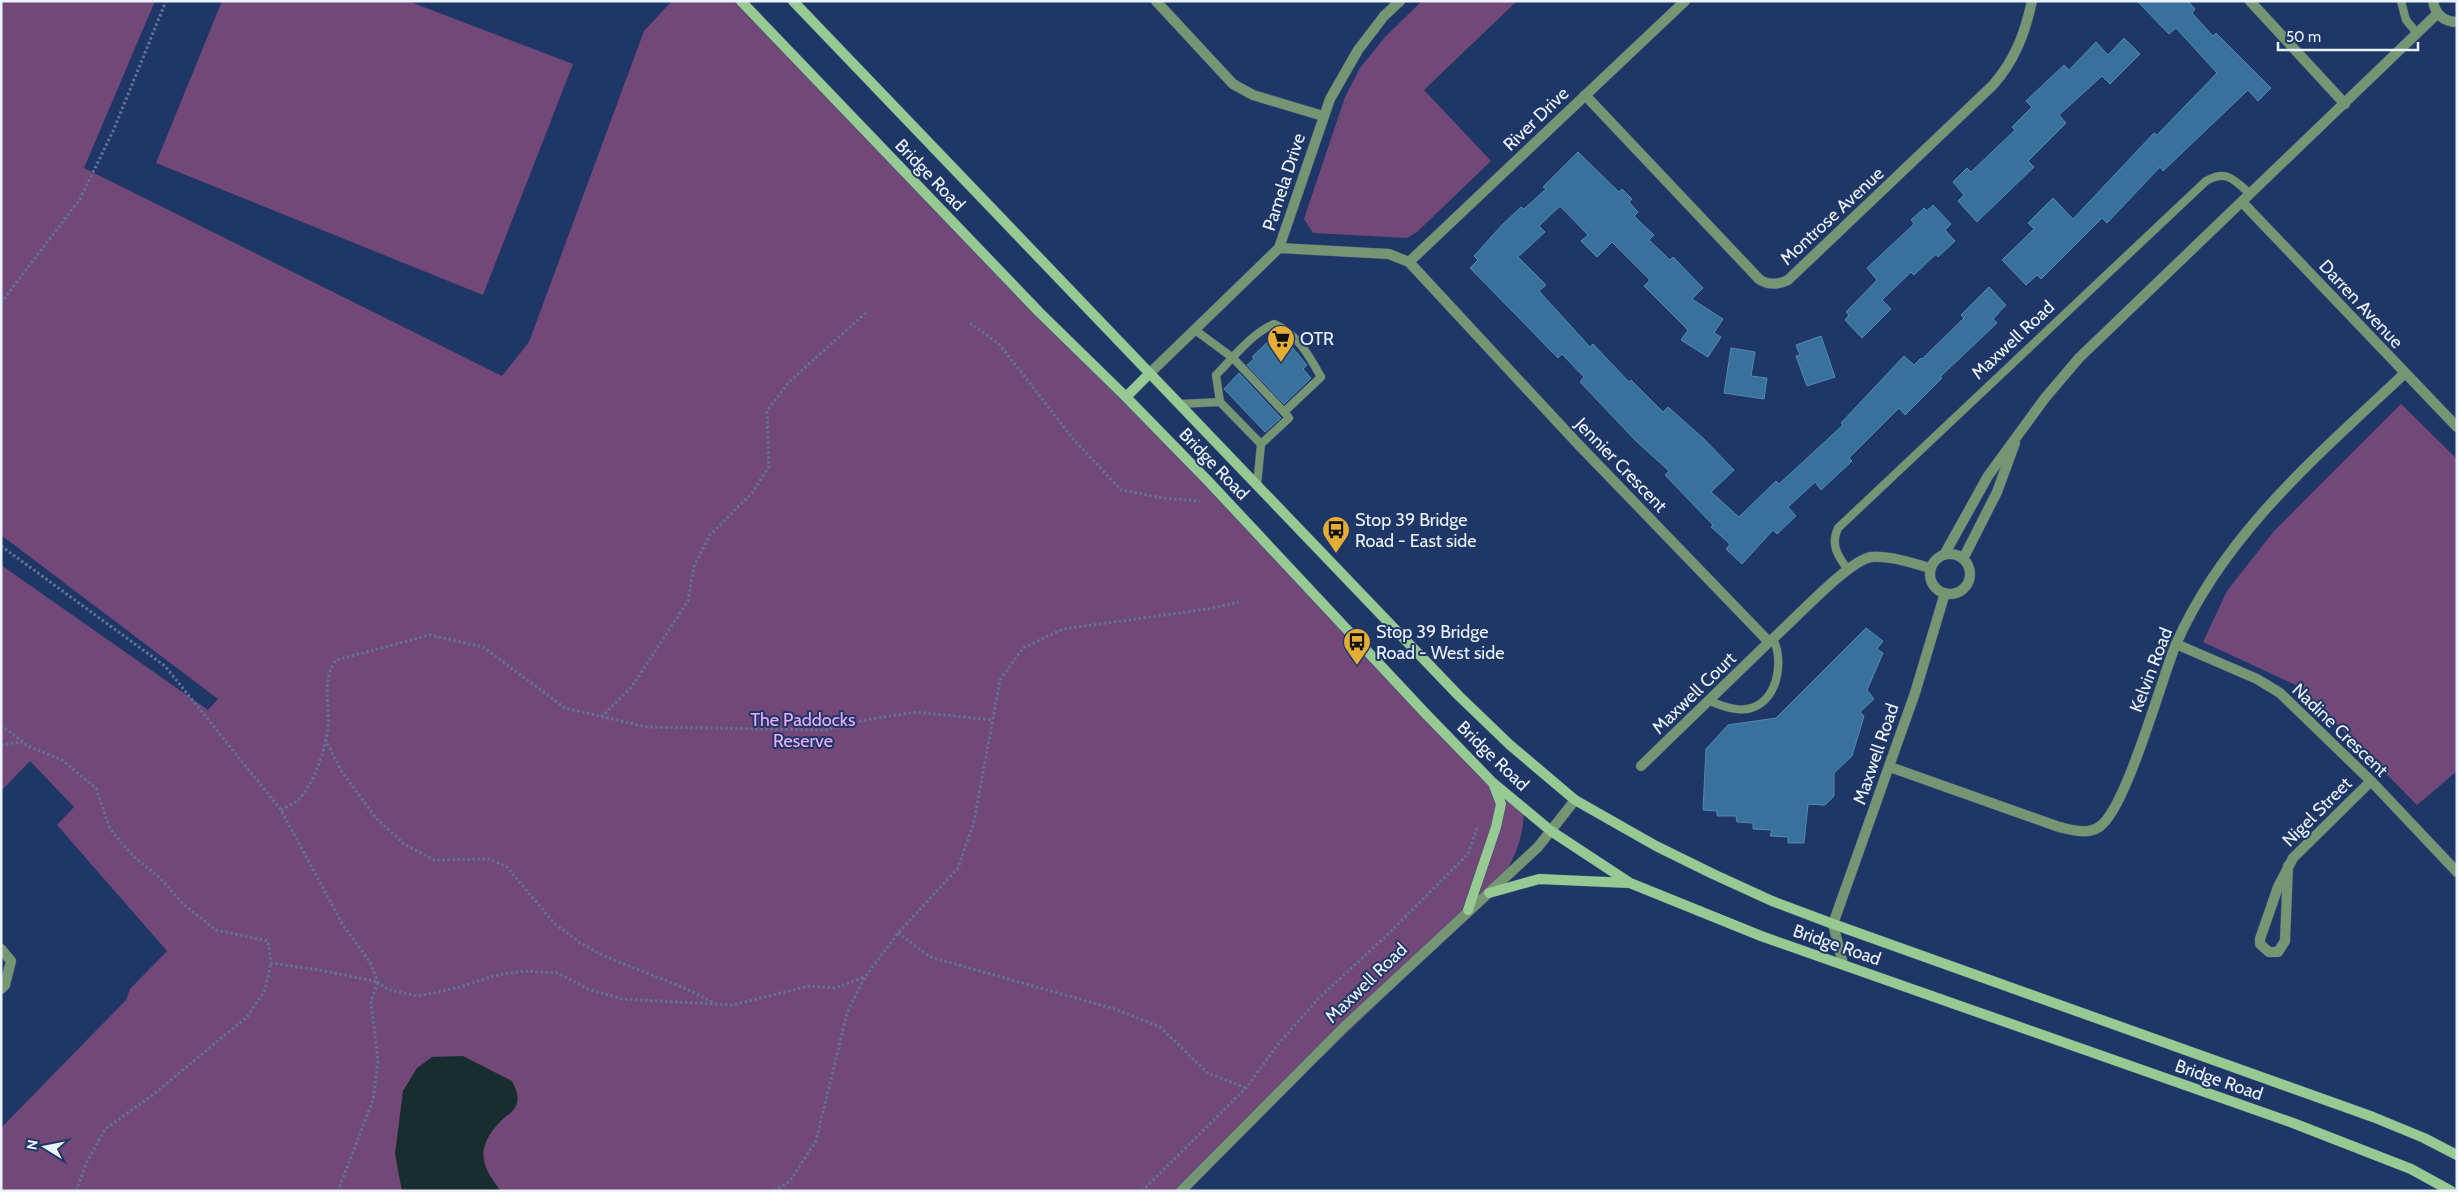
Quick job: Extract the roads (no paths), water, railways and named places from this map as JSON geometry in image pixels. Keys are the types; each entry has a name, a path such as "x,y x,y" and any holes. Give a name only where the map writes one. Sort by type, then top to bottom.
{"main road":[{"name":"Bridge Road","path":"741,1 1040,313 1126,397 1492,782 1551,831 1630,883 1761,936 2293,1124 2412,1169 2451,1191"},
{"name":"Bridge Road","path":"792,1 1459,696 1510,745 1575,800 1656,846 1772,901 2373,1117 2424,1138 2457,1155"},
{"path":"1126,397 1150,373"},
{"path":"1468,910 1496,827 1500,804 1492,782"},
{"path":"1489,892 1539,879 1630,883"}],"street":[{"path":"1156,1 1233,84 1253,95 1323,116"},
{"name":"Pamela Drive","path":"1150,373 1279,248 1286,232 1323,116 1338,84 1358,50 1384,16 1400,1"},
{"name":"River Drive","path":"1409,262 1685,1"},
{"name":"Montrose Avenue","path":"1585,95 1759,279 1767,284 1780,283 1788,280 1993,85 2010,62 2022,40 2032,1"},
{"path":"2250,1 2345,104"},
{"path":"2434,1 2438,13 2448,21 2457,22"},
{"path":"1944,555 1954,555 1963,559 1970,570 1968,584 1958,593 1945,594 1933,584 1931,568 1936,560 1944,555 1988,476 2056,384 2100,335 2345,104 2438,13"},
{"name":"Darren Avenue","path":"2242,202 2457,428"},
{"name":"Jennier Crescent","path":"1279,248 1389,254 1409,262 1551,415 1771,641"},
{"name":"Kelvin Road","path":"1890,766 2059,827 2081,832 2094,830 2105,823 2115,808 2176,644 2213,578 2262,513 2288,484 2404,374"},
{"path":"1963,559 2001,484 2017,437"},
{"path":"1771,641 1848,570 1864,559 1876,557 1931,568"},
{"name":"Maxwell Road","path":"1833,924 1890,766 1945,594"},
{"name":"Maxwell Court","path":"1641,766 1771,641"},
{"name":"Nadine Crescent","path":"2176,644 2256,680 2280,693 2371,781 2457,872"},
{"name":"Nigel Street","path":"2288,866 2285,941 2278,952 2269,952 2260,944 2260,939 2288,866 2298,851 2371,781"},
{"name":"Maxwell Road","path":"1181,1191 1344,1027 1538,847 1575,800"},
{"path":"1833,924 1843,964"},
{"path":"1,949 11,961 5,985 1,989"}],"lane":[{"path":"2401,1 2404,15 2417,33"},
{"name":"Maxwell Road","path":"1848,570 1834,548 1835,535 1838,528 2206,180 2222,175 2232,176 2250,194"},
{"path":"1261,444 1220,402 1216,375 1264,328 1274,324 1285,328 1310,357 1321,377 1284,412"},
{"path":"1195,330 1233,358 1289,418 1261,444 1257,486"},
{"path":"1179,404 1220,402"},
{"path":"1709,701 1740,709 1747,709 1761,703 1770,691 1778,670 1778,649 1771,641"}],"place":[{"name":"OTR","path":"1281,363"},
{"name":"Stop 39 Bridge Road - East side","path":"1336,554"},
{"name":"Stop 39 Bridge Road - West side","path":"1357,666"}],"park label":[{"name":"The Paddocks Reserve","path":"803,730"}]}
